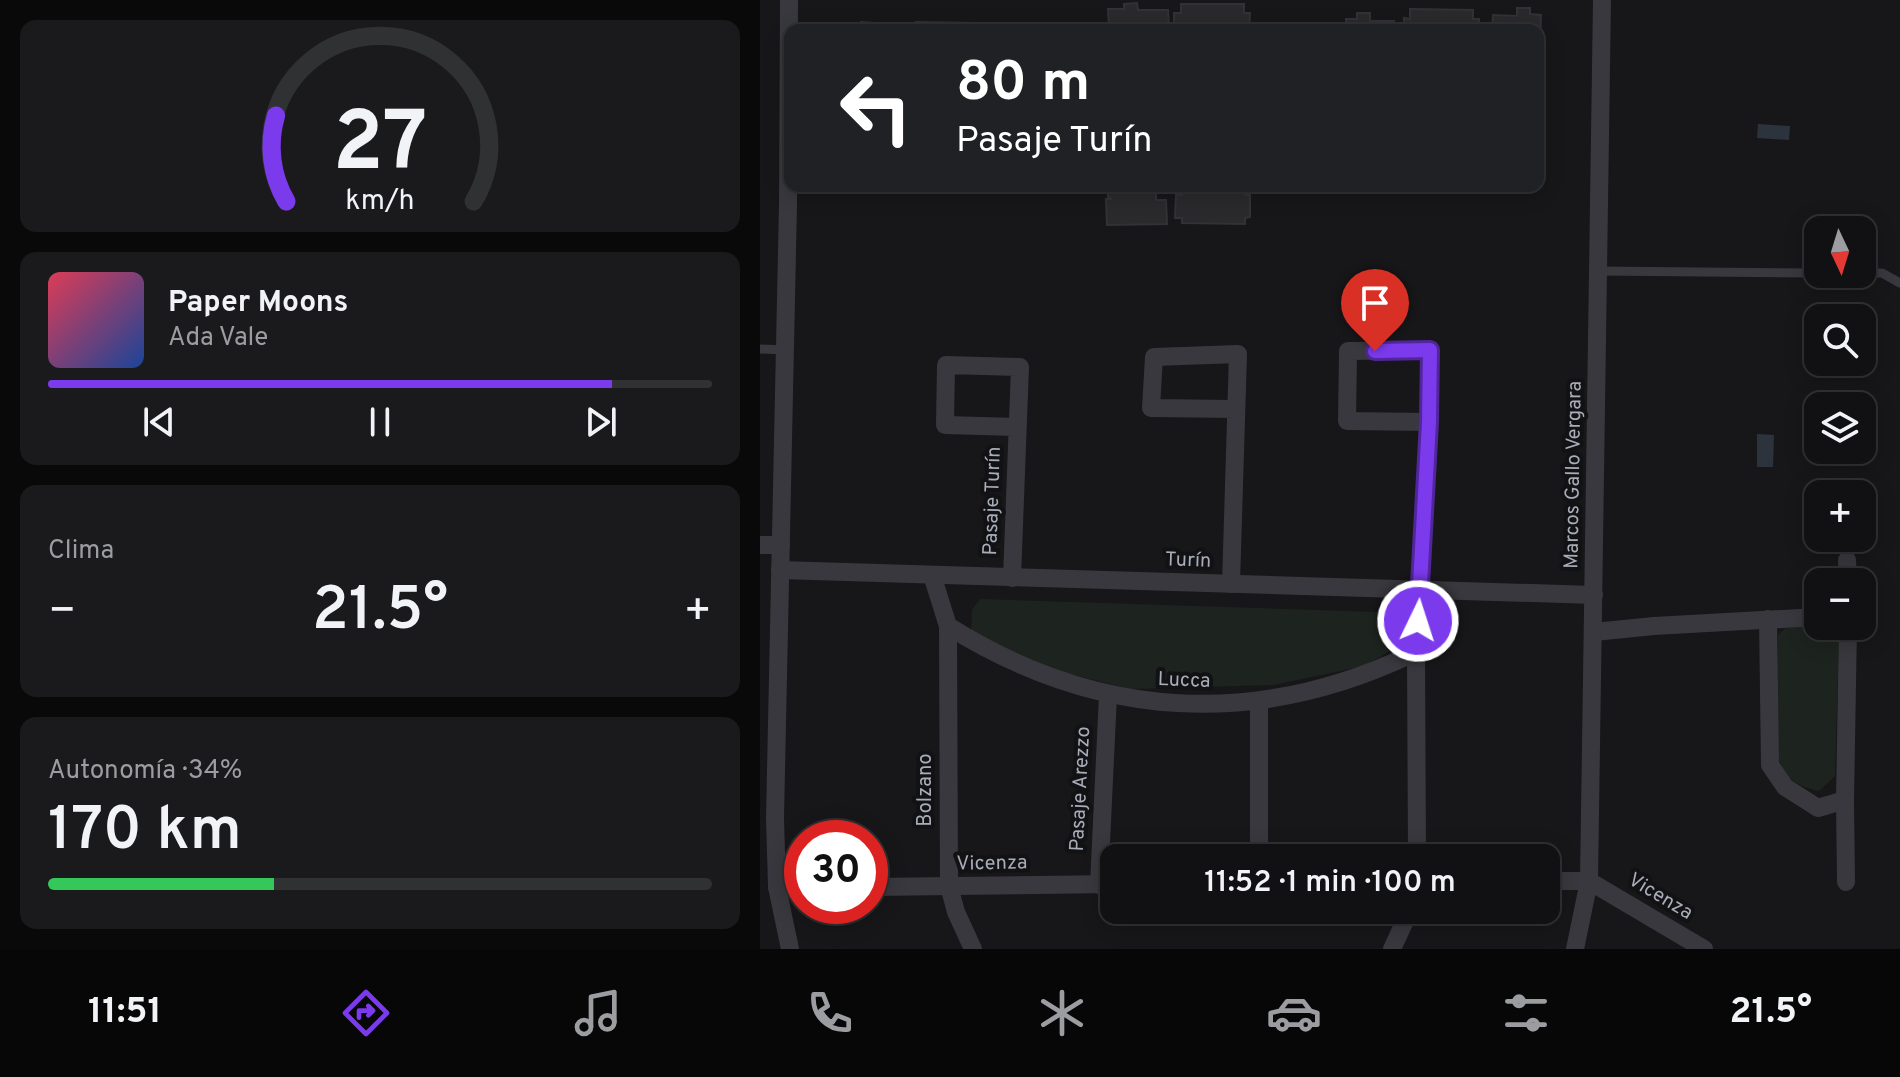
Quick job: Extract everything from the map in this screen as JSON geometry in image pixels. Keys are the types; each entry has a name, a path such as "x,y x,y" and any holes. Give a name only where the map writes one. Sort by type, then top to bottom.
{"street":[{"path":"789,0 789,24"},
{"name":"Marcos Gallo Vergara","path":"1575,949 1589,881 1602,0"},
{"path":"787,192 781,545 768,818 777,887 790,949"},
{"path":"1417,844 1416,652 1429,422 1430,350 1348,351 1347,421 1429,422"},
{"path":"1231,584 1238,354 1154,357 1151,408 1236,409"},
{"name":"Pasaje Turín","path":"1012,578 1020,367 946,365 945,425 1017,427"},
{"path":"760,545 781,545"},
{"path":"1847,560 1847,568"},
{"name":"Turín","path":"780,570 1594,595"},
{"path":"932,575 948,626"},
{"path":"1594,632 1804,618"},
{"path":"1768,619 1770,765 1785,787 1818,808 1845,800"},
{"name":"Lucca","path":"948,626 977,645 1041,675 1108,695 1168,704 1229,704 1292,696 1356,679 1416,652"},
{"name":"Bolzano","path":"948,626 949,886 956,912 973,949"},
{"path":"1846,882 1848,640"},
{"name":"Pasaje Arezzo","path":"1107,844 1108,695"},
{"path":"1259,701 1259,844"},
{"path":"1560,881 1589,881"},
{"name":"Vicenza","path":"1589,881 1704,949"},
{"name":"Vicenza","path":"888,887 1100,884"},
{"path":"777,887 784,887"},
{"path":"1392,949 1404,924"}],"lane":[{"path":"1598,271 1804,273"},
{"path":"1876,273 1900,283"},
{"path":"760,349 785,350"}],"shaded area":[{"path":"1758,124 1790,126 1789,140 1757,138"},
{"path":"1757,434 1774,435 1773,467 1757,467"},
{"path":"980,599 1405,613 1406,642 1364,666 1273,685 1130,689 1026,663 971,635 972,610"},
{"path":"1804,627 1804,640 1839,640 1835,776 1819,791 1790,779 1776,752 1778,635 1786,628"}],"building":[{"path":"1137,3 1138,10 1168,10 1169,24 1109,24 1108,9 1124,9 1124,4"},
{"path":"1181,4 1244,4 1244,13 1250,13 1249,24 1174,24 1174,13 1181,13"},
{"path":"1517,8 1530,8 1530,14 1541,15 1541,24 1492,24 1493,15 1517,16"},
{"path":"1410,9 1473,10 1473,19 1479,19 1479,24 1404,24 1404,18 1410,19"},
{"path":"1357,13 1370,13 1370,21 1394,21 1394,24 1346,24 1346,19 1357,19"},
{"path":"916,22 979,23 979,24"},
{"path":"1108,192 1156,192 1156,200 1166,200 1167,224 1107,225 1106,199 1112,199 1108,197"},
{"path":"1182,192 1245,192 1245,195 1250,195 1250,217 1245,218 1245,224 1182,223 1182,218 1175,218 1176,195 1182,195"}],"route":[{"path":"1375,351 1430,350 1418,621"}]}
